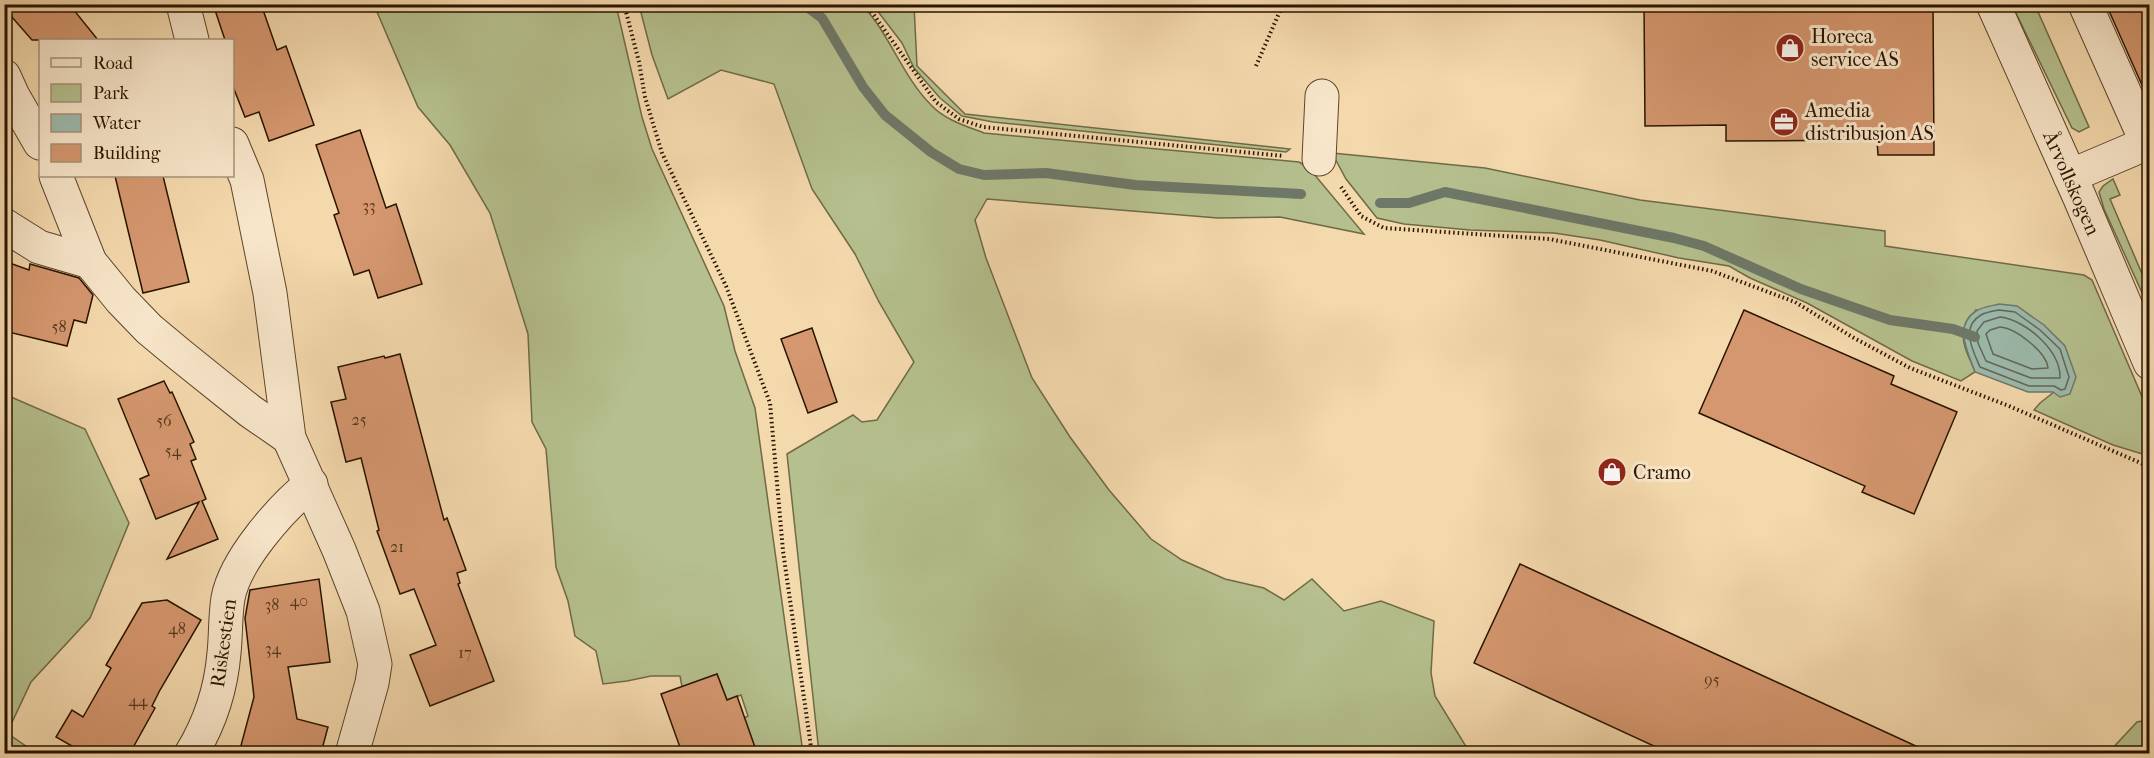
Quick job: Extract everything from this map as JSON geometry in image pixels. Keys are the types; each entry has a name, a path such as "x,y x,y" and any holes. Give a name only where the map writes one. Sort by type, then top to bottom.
{"street":[{"path":"183,4 192,39"},
{"name":"Årvollskogen","path":"1993,4 2150,363"},
{"path":"2070,176 2148,142 2085,4"},
{"path":"7,92 39,141"},
{"path":"1319,159 1322,96"},
{"path":"234,149 247,180 270,293 289,438 311,484 363,612 375,664 372,683 352,753"},
{"path":"56,177 90,262 121,300 149,329 250,411 289,438"},
{"path":"4,225 39,247 90,262"},
{"name":"Riskestien","path":"191,753 204,732 215,700 224,655 228,598 233,580 255,542 311,484"}],"path":[{"path":"624,4 645,97 662,153 726,286 770,404 783,551 812,753"},
{"path":"866,4 936,102 960,118 983,127 1319,159 1361,216 1384,228 1549,239 1712,271 1795,302 1854,338 1910,368 2009,406 2150,467"},
{"path":"1256,66 1283,4"}],"green space":[{"path":"374,5 616,5 642,117 652,149 724,306 735,351 755,408 803,753 757,753 744,718 748,716 741,695 727,700 717,674 682,687 680,676 651,676 603,684 596,651 575,636 568,601 556,567 546,449 532,422 528,334 490,213 450,145 418,107"},
{"path":"639,5 862,5 881,29 912,81 931,105 949,119 984,133 1299,162 1309,168 1364,234 1280,217 1218,218 987,199 975,220 986,258 1032,378 1070,437 1109,490 1151,539 1182,560 1225,579 1264,588 1284,600 1312,579 1344,611 1381,601 1434,621 1431,673 1435,696 1470,753 819,753 787,454 853,415 862,422 877,420 914,362 879,302 855,254 812,189 774,84 721,70 668,99 652,55"},
{"path":"873,5 914,5 917,66 965,114 1290,149 1286,152 993,122 962,116 940,98 914,68 902,43"},
{"path":"2012,5 2035,5 2089,127 2079,132 2072,128"},
{"path":"1332,153 1485,168 1640,200 1885,231 1885,246 2084,275 2092,280 2149,413 2149,456 2113,445 2034,410 2054,392 1976,310 1965,327 1963,340 1975,372 1961,381 1912,361 1807,303 1750,278 1729,266 1554,233 1470,230 1404,224 1377,218 1346,179"},
{"path":"2113,179 2120,195 2110,199 2149,290 2149,308 2104,209 2099,192"},
{"path":"4,394 85,429 129,523 90,618 31,682 7,733 36,753 5,753"},
{"path":"2149,720 2149,753 2108,753 2137,722"}],"water":[{"path":"1999,304 2017,306 2044,325 2065,346 2076,377 2070,394 2060,397 2053,392 2028,392 1975,372 1964,340 1965,324 1976,311"}],"building":[{"path":"4,4 69,4 97,39 32,40 4,8"},
{"path":"213,4 261,4 277,50 286,46 314,125 269,141 259,112 245,117 234,89 234,39 225,39"},
{"path":"1644,4 1933,4 1934,155 1878,155 1877,140 1726,141 1726,125 1645,126"},
{"path":"2106,4 2150,4 2150,103"},
{"path":"360,130 386,208 396,204 422,284 378,298 369,270 354,275 334,215 339,213 316,145"},
{"path":"115,177 163,177 189,282 143,293"},
{"path":"4,261 29,270 30,264 79,278 93,295 86,323 74,320 67,346 4,331"},
{"path":"1744,310 1894,376 1891,384 1957,412 1914,514 1862,492 1865,486 1699,413"},
{"path":"812,328 837,402 808,413 781,339"},
{"path":"400,354 444,520 447,518 466,570 457,573 460,583 458,584 494,681 430,706 410,655 436,645 414,589 400,594 377,531 379,530 361,458 346,462 331,402 346,399 338,367"},
{"path":"164,381 170,393 172,392 194,442 190,444 196,459 191,461 206,499 202,501 218,539 167,559 199,502 156,519 140,479 149,475 118,399"},
{"path":"1520,564 1931,753 1669,753 1474,663"},
{"path":"319,579 330,662 288,667 297,719 328,727 321,753 239,753 254,697 245,618 250,590"},
{"path":"167,600 201,620 160,690 152,706 155,708 130,753 84,753 56,737 72,710 83,717 111,668 106,665 142,603"},
{"path":"717,674 727,700 737,696 757,753 682,753 661,694"}],"waterway":[{"path":"803,4 822,18 863,87 885,115 931,152 959,169 984,175 1046,173 1135,185 1301,194"},
{"path":"1380,203 1409,203 1445,192 1674,238 1704,246 1801,289 1890,320 1953,329 1975,337"}],"place":[{"name":"Horeca service AS","path":"1790,48"},
{"name":"Amedia distribusjon AS","path":"1784,122"},
{"name":"Cramo","path":"1612,472"}]}
